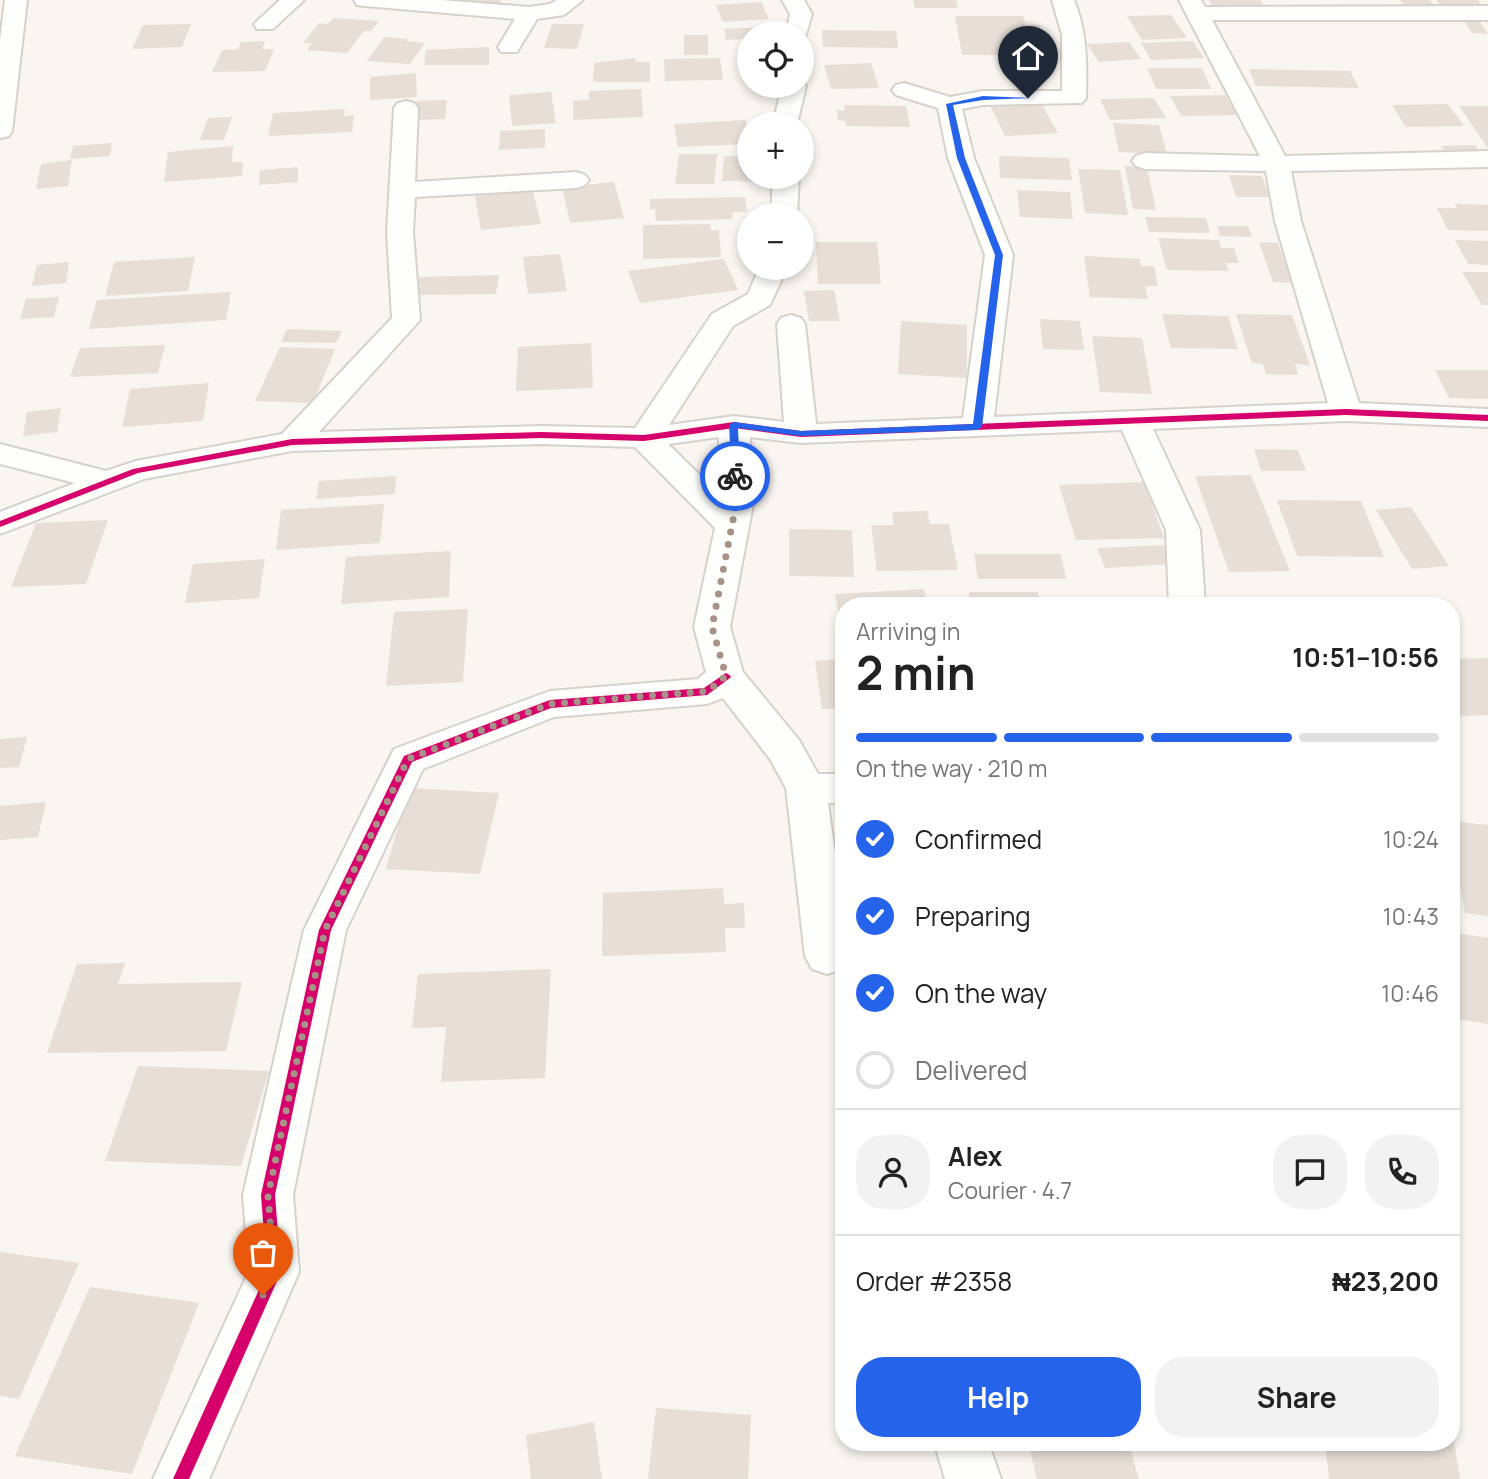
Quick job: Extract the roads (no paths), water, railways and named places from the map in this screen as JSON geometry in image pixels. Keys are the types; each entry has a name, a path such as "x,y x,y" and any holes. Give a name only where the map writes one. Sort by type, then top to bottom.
{"street":[{"path":"0,131 16,0"},
{"path":"264,24 293,0"},
{"path":"365,0 529,14 556,10 572,0"},
{"path":"793,0 801,14 800,21"},
{"path":"904,90 949,104 983,98 1074,98 1072,34 1063,0"},
{"path":"1346,412 1288,221 1277,163 1195,7 1488,13"},
{"path":"509,47 529,14"},
{"path":"949,104 961,158 999,255 977,427"},
{"path":"292,442 406,320 400,232 406,108"},
{"path":"1146,161 1277,163 1488,159"},
{"path":"402,190 576,180"},
{"path":"644,438 685,380 722,320 760,299 768,280"},
{"path":"791,324 801,434"},
{"path":"0,524 136,471 292,442 541,435 644,438 734,425 801,434 1346,412 1488,418"},
{"path":"1133,419 1183,530 1187,597"},
{"path":"734,425 736,505 712,627 726,676 785,750 825,789 827,956"},
{"path":"644,438 732,526"},
{"path":"0,454 110,482"},
{"path":"181,1479 274,1272 268,1195 325,930 408,759 550,704 708,691 726,676"},
{"path":"964,1451 973,1479"}]}
